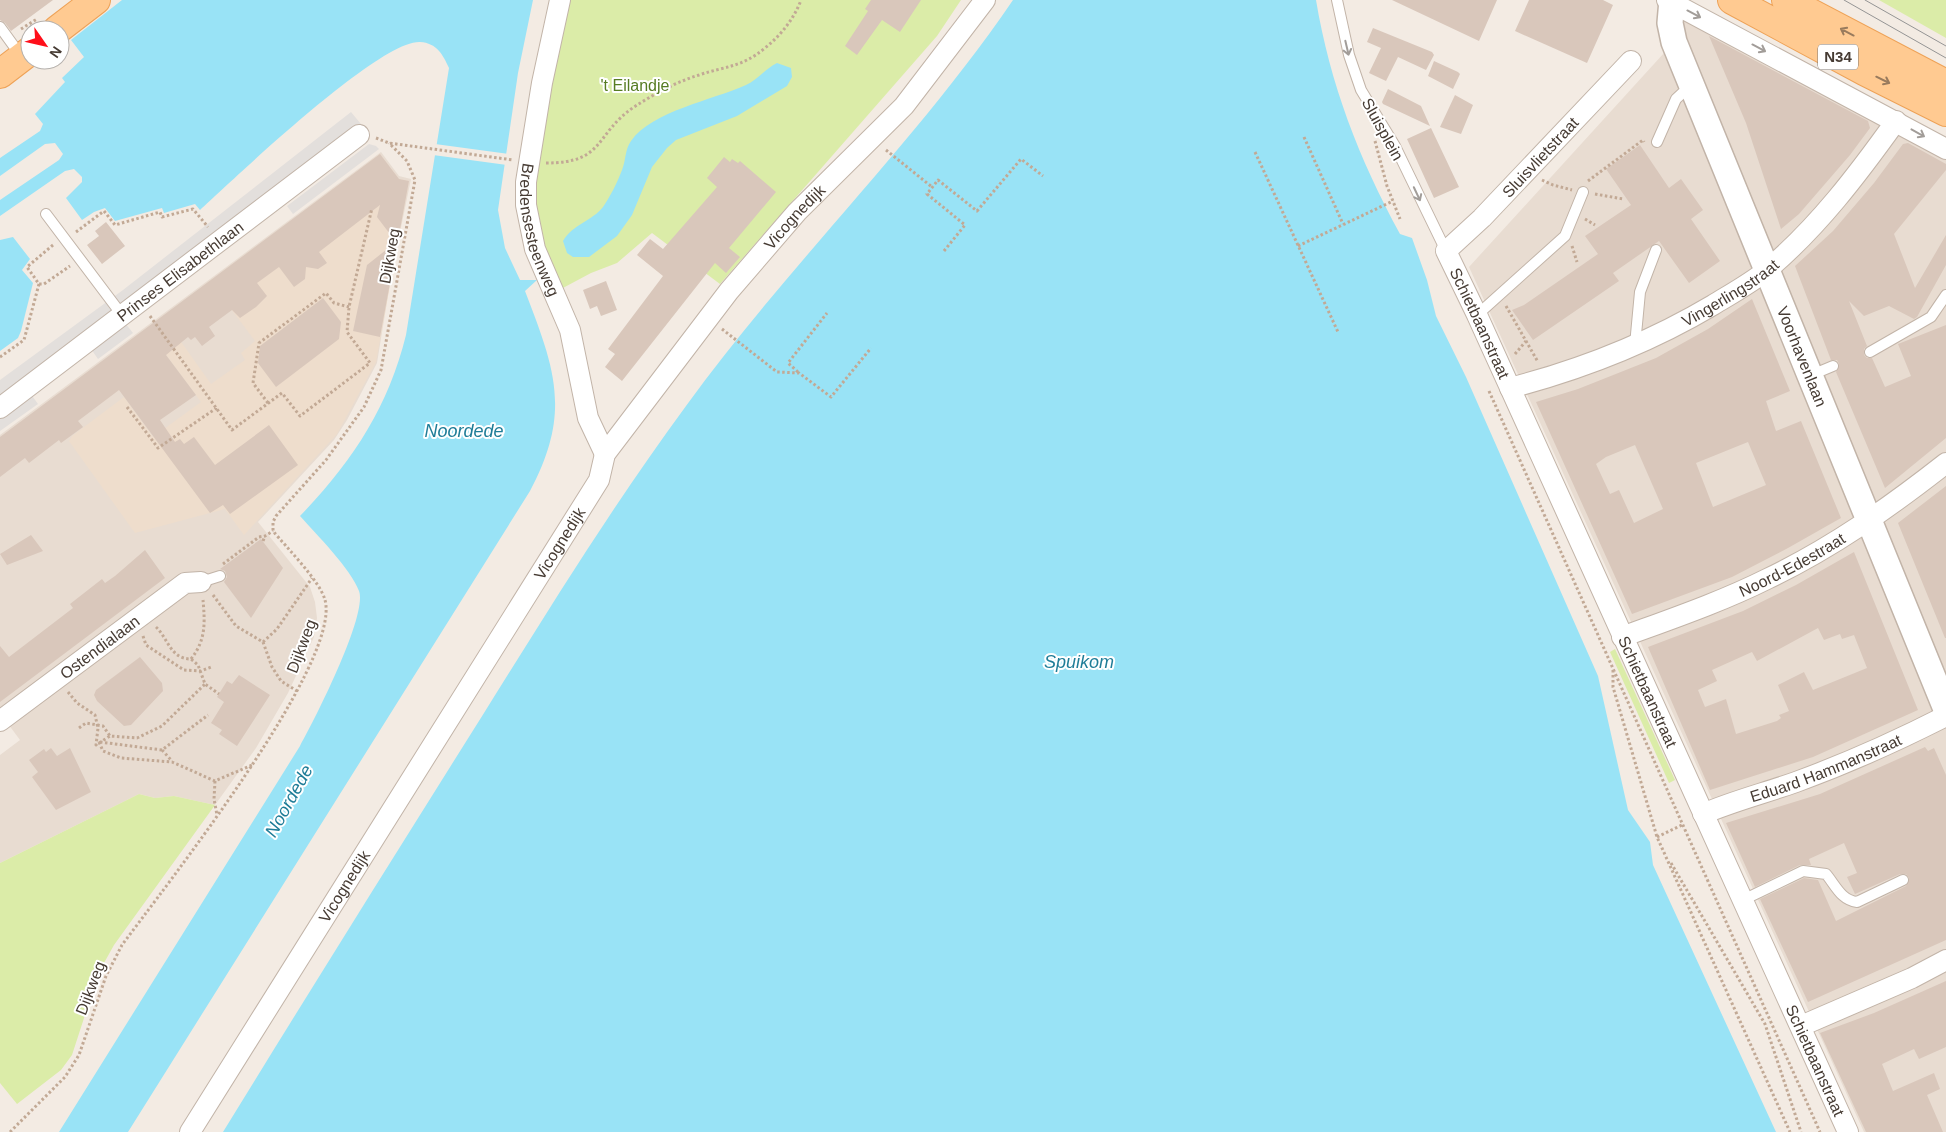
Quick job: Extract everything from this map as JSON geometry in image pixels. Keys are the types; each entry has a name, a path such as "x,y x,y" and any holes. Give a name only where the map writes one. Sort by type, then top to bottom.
{"main road":[{"path":"54,20 96,0"},
{"name":"N34","path":"1732,0 1946,112"},
{"name":"N34","path":"1786,0 1946,84"},
{"path":"0,74 20,51"}],"street":[{"name":"Bredensesteenweg","path":"560,0 542,84 522,162 526,182 526,205 535,249 570,330 588,418 605,454"},
{"name":"Vicognedijk","path":"190,1132 599,480 605,454 708,318 797,212 904,106 985,0"},
{"name":"Voorhavenlaan","path":"1670,1 1670,23 1674,42 1868,522 1946,709"},
{"path":"1670,1 1946,149"},
{"name":"Sluisvlietstraat","path":"1446,251 1482,218 1631,61"},
{"name":"Vingerlingstraat","path":"1510,388 1547,378 1618,354 1676,327 1766,270 1821,217 1859,173 1896,121"},
{"name":"Prinses Elisabethlaan","path":"0,408 359,135"},
{"name":"Schietbaanstraat","path":"1446,251 1477,315 1848,1132"},
{"name":"Noord-Edestraat","path":"1622,637 1712,604 1768,579 1868,522 1946,463"},
{"name":"Ostendialaan","path":"0,721 185,583 212,576"},
{"name":"Eduard Hammanstraat","path":"1703,814 1844,764 1946,716"},
{"path":"1801,1026 1912,978 1946,960"}],"lane":[{"name":"Sluisplein","path":"1337,0 1349,55 1361,90 1395,146 1446,251"},
{"path":"0,27 20,49"},
{"path":"1657,142 1676,99 1691,85"},
{"path":"1477,315 1565,236 1583,188"},
{"path":"46,214 122,315"},
{"path":"1635,345 1640,292 1656,250"},
{"path":"1870,352 1931,317 1946,295"},
{"path":"1809,376 1833,366"},
{"path":"1743,900 1803,871 1826,874 1842,897 1857,902 1903,880"}],"path":[{"path":"522,162 567,163 578,161 598,145 621,118 650,97 700,74 734,67 750,59 778,36 791,21 801,0"},
{"path":"1304,137 1343,224"},
{"path":"872,138 932,187"},
{"path":"1374,138 1400,219"},
{"path":"1583,188 1643,140 1646,145 1657,142"},
{"name":"Dijkweg","path":"10,1132 64,1077 79,1055 106,976 122,945 253,764 297,691 312,661 326,615 325,600 312,578 273,531 273,522 276,516 326,460 364,407 381,370 415,180 407,162 389,143 522,162"},
{"path":"1255,152 1338,332"},
{"path":"944,251 965,225 927,194 938,180 977,212 1021,159 1043,176"},
{"path":"1298,246 1393,201"},
{"path":"139,302 218,407 232,430 282,392 300,416 370,363 347,332 349,307 372,208"},
{"path":"39,284 27,267 64,238 104,211 115,225 160,212 162,217 193,209 219,241"},
{"path":"39,284 44,284 80,258"},
{"path":"0,357 24,340 39,284"},
{"path":"268,403 253,383 259,343 326,293 334,303 349,307"},
{"path":"1500,295 1547,378"},
{"path":"827,313 788,363 799,373 831,397 871,348"},
{"path":"708,318 777,372 799,373"},
{"path":"127,407 158,448 218,407"},
{"path":"191,659 199,649 204,636 212,576 259,537 273,531"},
{"path":"263,541 265,536"},
{"path":"212,576 221,604 236,626 262,642 272,667 281,681 297,691"},
{"path":"262,642 277,629 312,578"},
{"path":"139,617 163,634 168,647 175,653 185,659 191,659"},
{"path":"139,617 146,645 184,670 201,671 211,667"},
{"path":"1598,632 1820,1132"},
{"path":"191,659 201,671 205,684 219,694"},
{"path":"1613,668 1614,687 1657,837 1790,1132"},
{"path":"53,682 68,692 77,703 94,715 97,725 96,745 110,736 137,738 162,726 205,684"},
{"path":"162,750 208,715"},
{"path":"80,728 86,723 103,726 110,736"},
{"path":"100,742 162,750 172,762"},
{"path":"100,742 103,751 121,758 172,762 215,781 253,764"},
{"path":"215,781 214,799 217,815"},
{"path":"1657,837 1683,825"},
{"path":"1665,854 1765,1024 1800,1132"},
{"path":"1765,1024 1771,1022"}],"shaded area":[{"path":"1671,2 1946,149 1946,1132 1864,1132 1469,267 1674,42"},
{"path":"351,112 361,124 222,232 0,396 0,380 123,290"},
{"path":"369,144 379,149 293,214 287,206"},
{"path":"381,152 399,176 411,179 392,271 377,363 347,420 334,440 258,522 310,587 315,602 317,618 314,637 288,693 256,748 215,805 174,796 155,798 139,794 0,863 0,755 20,740 0,713 0,435"},
{"path":"380,154 399,179 409,181 376,362 337,434 244,535 225,509 135,533 69,441 72,436 124,397 153,437 201,402 147,329 174,332 211,384 245,360 241,353 255,341 210,281"},
{"path":"125,323 133,333 98,359 91,349"},
{"path":"30,393 38,404 0,431 0,415"}],"green space":[{"name":"'t Eilandje","path":"567,0 961,0 937,36 720,284 652,233 617,263 591,273 561,289 538,239 530,191"},
{"path":"1879,0 1946,0 1946,38"},
{"path":"1615,649 1675,780 1669,783 1610,652"},
{"path":"139,794 155,798 174,796 215,805 114,945 99,972 72,1055 61,1070 17,1104 0,1083 0,863"}],"water":[{"name":"Noordede","path":"122,0 533,0 518,73 498,210 505,248 520,280 537,280 525,291 551,368 555,414 551,437 543,463 530,491 128,1132 59,1132 300,746 348,644 360,604 359,591 341,562 300,516 336,475 366,433 389,386 398,362 406,335 449,68 442,54 431,45 420,42 400,47 373,63 308,113 200,210 195,204 164,213 162,208 115,221 105,208 94,212 82,220 66,198 82,182 82,177 74,169 65,171 0,216 0,200 59,160 63,154 55,143 45,144 0,176 0,158 40,131 43,124 35,114 65,82 62,78 84,57 71,40"},
{"name":"Spuikom","path":"1013,0 1316,0 1329,61 1359,149 1400,234 1412,238 1427,280 1436,316 1466,377 1598,676 1628,810 1650,842 1653,865 1776,1132 223,1132 557,596 659,443 725,354 935,104"},
{"path":"777,63 791,68 792,77 787,86 737,116 676,140 652,167 632,215 617,236 589,257 573,257 567,253 563,241 572,230 594,216 603,207 620,174 629,144 641,131 668,114 746,85"},
{"path":"13,237 30,259 22,270 33,283 18,338 0,351 0,240"}],"pier":[{"path":"435,144 509,154 507,165 433,155"}],"building":[{"path":"0,0 53,0 26,20 20,20 20,24 11,31 0,20"},
{"path":"871,0 921,0 900,32 882,20 857,55 845,46 868,11 865,9"},
{"path":"1392,0 1497,0 1479,41"},
{"path":"1529,0 1603,0 1613,5 1587,63 1515,31"},
{"path":"1373,28 1432,52 1434,55 1426,70 1398,57 1386,81 1369,73 1381,48 1367,42"},
{"path":"1709,36 1868,121 1870,128 1850,155 1799,214 1781,229 1746,123"},
{"path":"1434,61 1460,74 1453,89 1428,76"},
{"path":"1388,89 1421,106 1430,126 1383,104 1382,102"},
{"path":"1455,95 1473,105 1461,134 1440,127"},
{"path":"1431,128 1459,187 1434,198 1407,139"},
{"path":"1908,143 1946,164 1946,170 1894,234 1915,288 1946,235 1946,265 1917,317 1914,319 1889,306 1864,316 1849,301 1867,346 1864,349 1864,355 1867,358 1872,358 1885,387 1911,376 1898,344 1946,325 1946,438 1885,488 1836,372 1839,364 1837,360 1831,360 1795,266 1833,231 1874,183 1903,144"},
{"path":"1640,145 1669,188 1681,179 1703,210 1691,219 1720,261 1689,283 1659,241 1613,273 1619,281 1533,340 1512,310 1524,305 1598,254 1585,236 1631,205 1606,169"},
{"path":"380,154 399,179 409,181 380,337 353,331 367,265 396,242 377,217 380,205 319,252 327,263 318,269 306,267 305,279 294,287 279,267 257,283 267,296 256,307 240,318 232,310 209,327 215,336 202,346 195,337 191,340 188,337 166,355 196,395 160,420 175,442 180,439 184,444 194,437 215,465 269,425 298,465 230,514 223,505 210,513 119,390 78,421 83,427 61,443 59,440 29,463 25,458 0,477 0,437"},
{"path":"724,157 730,162 732,159 738,163 740,161 776,192 729,248 740,257 726,273 715,263 622,381 605,367 615,354 608,349 663,276 637,255 650,239 663,249 717,187 707,178"},
{"path":"106,222 125,246 102,264 87,245 99,236 95,231"},
{"path":"606,281 617,310 601,316 597,306 590,309 583,290"},
{"path":"323,298 341,322 339,339 276,387 258,363 260,346"},
{"path":"1752,299 1790,391 1766,401 1776,431 1801,421 1841,518 1732,577 1632,614 1536,402 1578,389 1656,358 1708,329","holes":["1748,442 1766,485 1713,507 1696,463","1635,445 1663,509 1634,523 1619,490 1610,494 1596,464 1606,457"]},
{"path":"1946,486 1946,638 1945,638 1898,523"},
{"path":"31,535 43,551 7,565 0,554"},
{"path":"261,539 283,568 251,618 224,582 227,577 225,571 220,569"},
{"path":"145,550 165,578 0,702 0,646 9,657 73,608 70,604 102,579 105,583 115,576"},
{"path":"1854,552 1918,710 1813,757 1710,790 1648,647 1743,611 1796,585","holes":["1818,628 1824,640 1840,634 1842,639 1854,635 1867,668 1813,690 1804,672 1778,685 1789,711 1779,715 1781,718 1777,721 1736,734 1726,699 1705,707 1698,690 1717,681 1712,670 1752,652 1757,661"]},
{"path":"140,657 162,683 163,691 131,725 124,726 97,701 94,695 96,690"},
{"path":"239,675 270,695 237,746 219,734 222,730 211,723 224,702 217,697 227,681 232,684"},
{"path":"1925,747 1928,751 1934,748 1946,775 1946,940 1808,1002 1760,899 1804,878 1818,880 1836,921 1906,886 1909,878 1906,874 1900,874 1855,894 1847,877 1857,873 1844,843 1809,859 1811,865 1800,865 1755,887 1726,823 1820,794"},
{"path":"51,748 57,756 70,748 91,792 56,810 32,777 38,772 29,760 44,749 46,752"},
{"path":"1946,981 1946,1047 1919,1059 1914,1049 1882,1064 1893,1091 1934,1073 1940,1089 1927,1095 1943,1132 1866,1132 1820,1033 1874,1013"}],"tram line":[{"path":"1844,0 1946,58"},
{"path":"1865,0 1946,46"}]}
